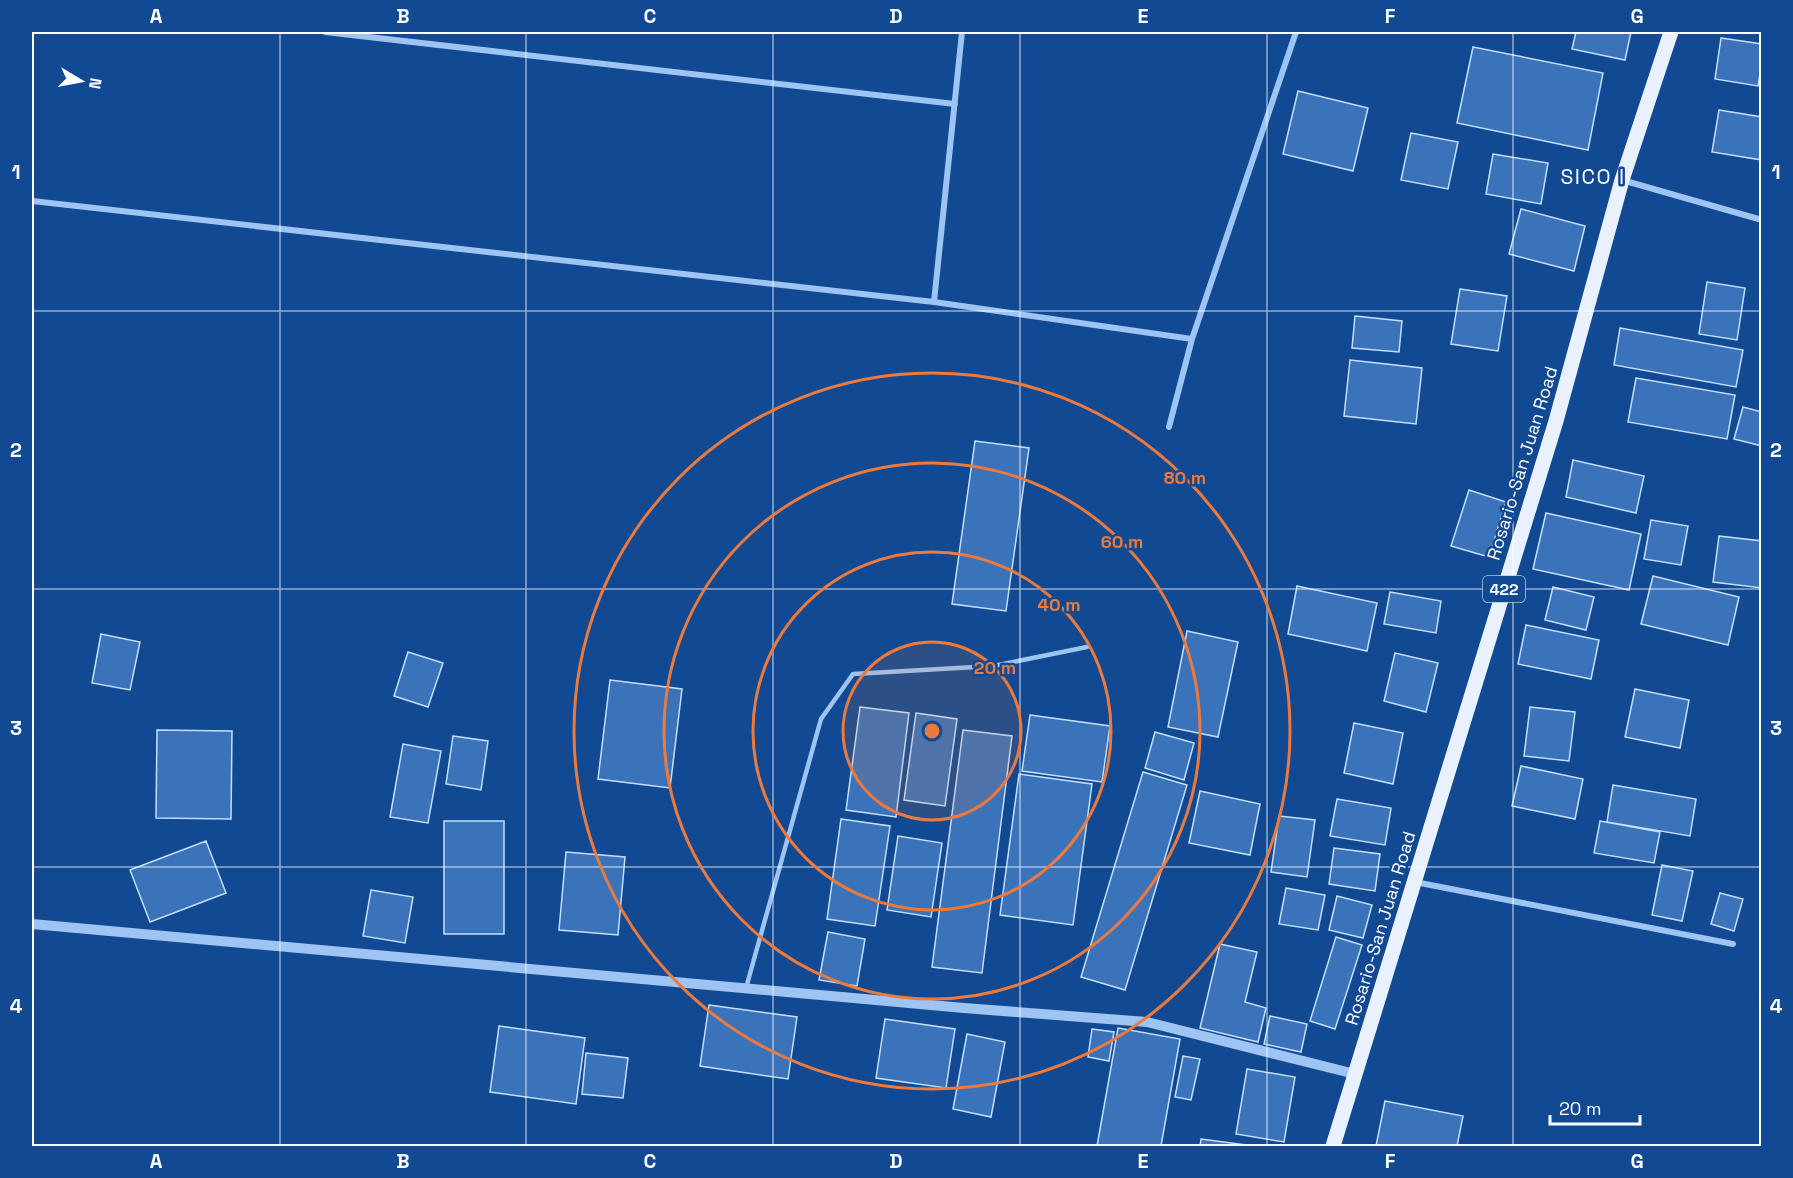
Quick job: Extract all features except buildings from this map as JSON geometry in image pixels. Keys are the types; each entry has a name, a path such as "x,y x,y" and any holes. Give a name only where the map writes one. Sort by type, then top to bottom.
{"main road":[{"name":"Rosario-San Juan Road","path":"1333,1146 1556,421 1622,180 1671,32"}],"street":[{"path":"325,32 955,104"},
{"path":"934,302 962,32"},
{"path":"1169,427 1192,339 1296,32"},
{"path":"1622,180 1761,220"},
{"path":"32,201 934,302 1192,339"},
{"path":"1414,882 1732,944"},
{"path":"32,924 1147,1022 1355,1074"}],"lane":[{"path":"746,988 821,718 853,674 993,666 1087,647"}],"district":[{"name":"SICO I","path":"1593,176"}]}
